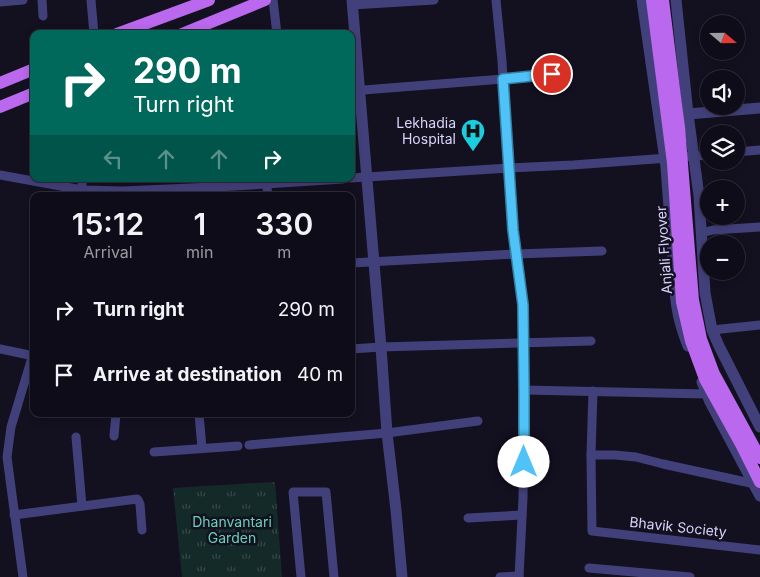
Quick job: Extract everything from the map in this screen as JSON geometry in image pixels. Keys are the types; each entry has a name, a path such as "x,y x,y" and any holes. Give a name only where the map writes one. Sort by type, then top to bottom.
{"main road":[{"path":"126,30 188,4 209,0"},
{"path":"192,30 265,0"},
{"name":"Anjali Flyover","path":"652,0 673,163 682,302 691,342 705,379 741,444 758,483"},
{"name":"Anjali Flyover","path":"663,0 679,126 693,300 701,339 714,374 760,458"},
{"path":"0,83 30,71"},
{"path":"0,109 30,95"}],"street":[{"path":"0,2 23,0"},
{"path":"42,0 43,16"},
{"path":"91,0 94,30"},
{"path":"273,0 277,30"},
{"path":"353,30 352,2 434,0"},
{"path":"496,0 513,230 523,305 524,344 522,515 519,576 500,577"},
{"path":"642,0 665,159 677,313 681,329 706,394 758,483 760,496"},
{"path":"676,0 699,196 705,293 712,330 760,427"},
{"path":"402,577 387,433 367,177 355,90 552,74"},
{"path":"688,114 760,108"},
{"path":"745,151 760,150"},
{"path":"355,178 573,166 700,156"},
{"path":"0,175 30,182"},
{"path":"32,182 76,192"},
{"path":"102,192 210,192 261,182"},
{"path":"701,233 713,230 760,226"},
{"path":"355,263 602,251"},
{"path":"712,330 760,325"},
{"path":"355,349 591,341"},
{"path":"0,349 30,354"},
{"path":"23,577 7,457 12,426 30,364"},
{"path":"524,390 706,394"},
{"path":"593,391 591,455 636,457 758,483"},
{"path":"114,436 116,417"},
{"path":"199,417 202,448"},
{"path":"249,445 387,433 478,421"},
{"path":"76,436 82,506"},
{"path":"154,452 238,446"},
{"name":"Bhavik Society","path":"591,455 592,532 760,550"},
{"path":"301,577 293,492 326,492 334,577"},
{"path":"14,515 137,499 140,504 142,530"},
{"path":"468,518 522,515"},
{"path":"589,568 690,577"}],"green space":[{"name":"Dhanvantari Garden","path":"275,482 282,577 182,577 173,488"}],"place":[{"name":"Lekhadia Hospital","path":"473,152"}],"route":[{"path":"524,462 523,305 513,230 503,79 552,74"}]}
